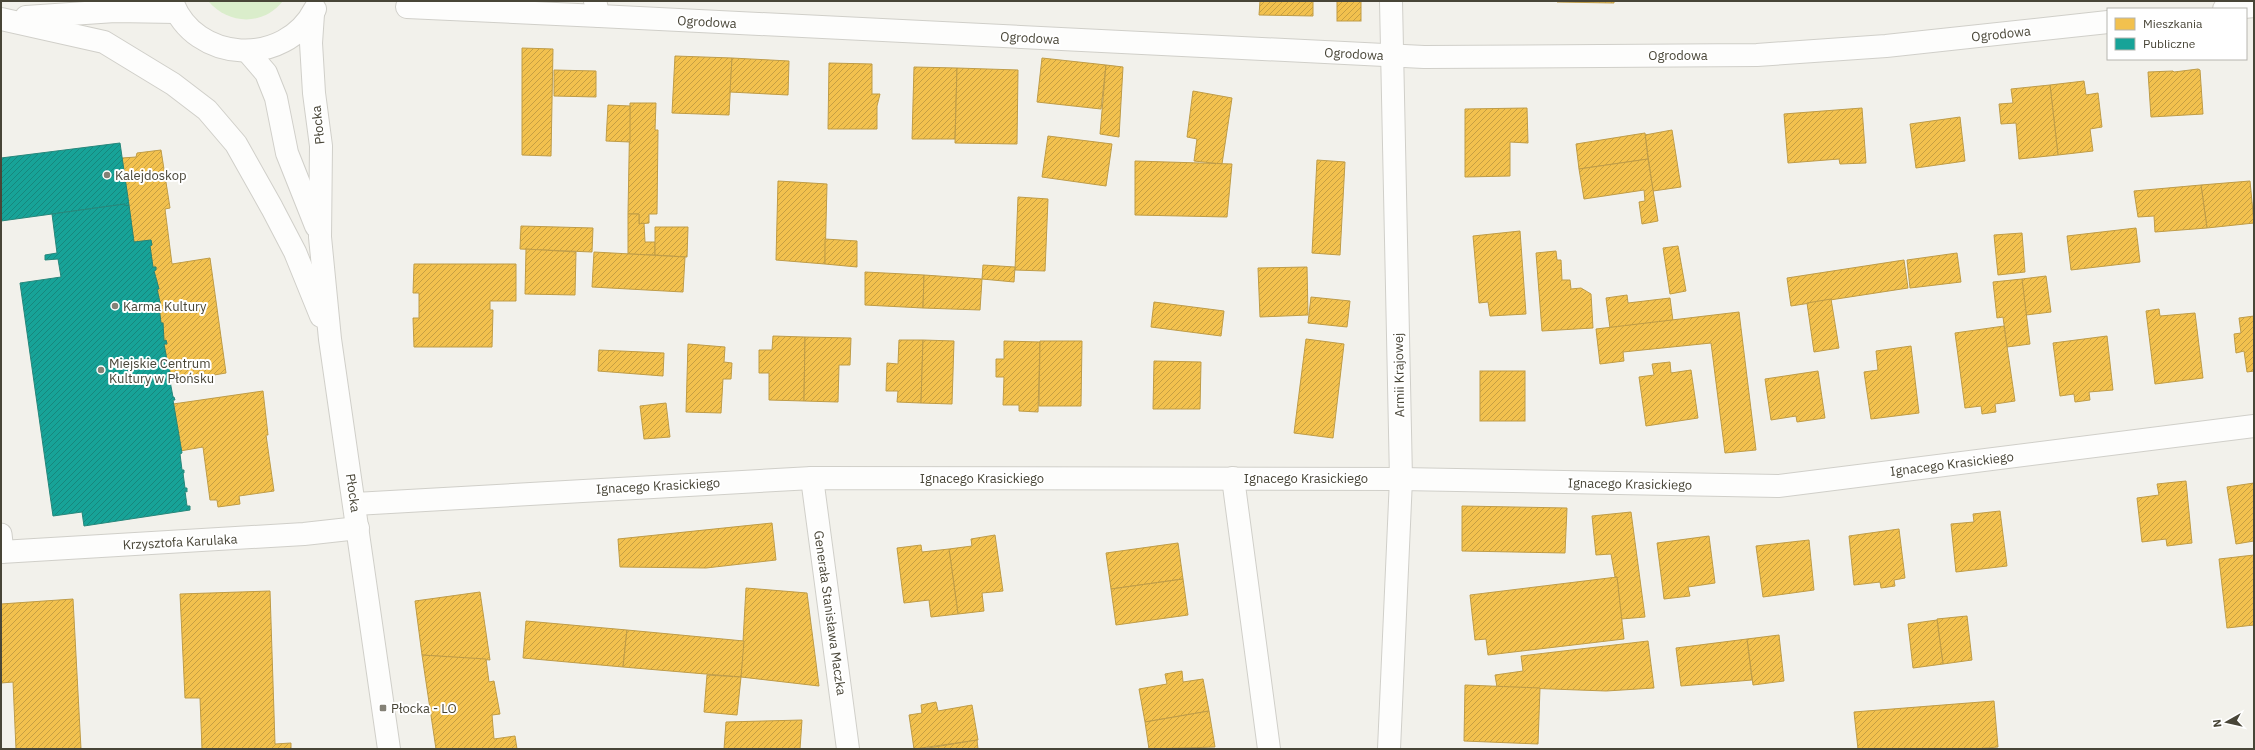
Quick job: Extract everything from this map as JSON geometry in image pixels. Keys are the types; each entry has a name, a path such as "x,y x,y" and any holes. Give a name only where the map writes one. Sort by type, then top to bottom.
{"street":[{"name":"Armii Krajowej","path":"1389,749 1401,479 1391,1"},
{"path":"2234,8 2254,6"},
{"path":"1,19 174,7 189,29 207,42 227,50 248,52 267,49 285,41 300,29 316,7"},
{"name":"Płocka","path":"316,7 311,43 314,93 321,146 320,237 330,339 355,504 389,749"},
{"name":"Ogrodowa","path":"407,7 597,9 1424,57 1757,55 1886,46 2107,22"},
{"path":"1,19 104,42 173,84 207,110 236,144 272,208 295,252 330,339"},
{"name":"Płocka","path":"248,52 266,73 276,98 287,153 320,237"},
{"name":"Ignacego Krasickiego","path":"355,504 812,478 1401,479 1778,486 2254,426"},
{"name":"Generała Stanisława Maczka","path":"812,478 848,749"},
{"path":"1233,478 1269,749"},
{"name":"Krzysztofa Karulaka","path":"2,546 304,534 358,528"}],"green space":[{"path":"208,1 283,1 266,15 246,19 226,15 216,9"}],"building: Mieszkania":[{"path":"1260,1 1313,1 1313,16 1259,15"},
{"path":"1337,1 1361,1 1361,21 1337,21"},
{"path":"1614,1 1614,3 1557,2"},
{"path":"522,48 553,49 551,156 522,155"},
{"path":"675,56 732,58 729,115 672,113"},
{"path":"732,58 789,61 788,95 730,92"},
{"path":"1042,58 1106,65 1101,109 1037,102"},
{"path":"829,63 872,64 872,94 880,94 877,106 877,129 828,129"},
{"path":"1106,65 1123,67 1119,137 1100,134"},
{"path":"914,67 957,68 955,139 912,139"},
{"path":"957,68 1018,70 1017,144 955,143"},
{"path":"554,70 596,71 596,97 554,96"},
{"path":"2200,70 2203,114 2151,117 2148,72 2174,72"},
{"path":"2084,81 2086,95 2098,93 2102,127 2090,129 2093,151 2058,155 2050,85"},
{"path":"2050,85 2058,155 2019,159 2016,123 2001,124 1999,104 2013,103 2011,89"},
{"path":"1193,91 1232,98 1222,164 1194,161 1197,139 1187,137"},
{"path":"630,103 656,103 655,130 658,130 657,214 649,214 649,223 639,224 639,214 628,214"},
{"path":"608,105 630,106 630,142 606,141"},
{"path":"1527,108 1528,143 1510,142 1510,176 1465,177 1465,109"},
{"path":"1862,108 1866,163 1840,164 1839,159 1788,163 1784,114"},
{"path":"1960,117 1965,161 1916,168 1910,124"},
{"path":"1672,130 1681,187 1653,191 1645,135"},
{"path":"1645,133 1648,159 1579,169 1576,144"},
{"path":"1048,136 1112,144 1106,186 1042,177"},
{"path":"161,150 170,208 165,209 172,264 210,258 226,373 178,381 177,378 170,378 169,360 167,360 164,344 167,344 166,340 164,341 163,323 161,323 159,307 161,307 157,289 159,289 154,271 156,270 156,267 153,267 150,246 152,245 151,240 134,242 122,158 136,157 137,153"},
{"path":"1648,159 1658,221 1642,224 1639,202 1645,201 1644,190 1584,199 1579,169"},
{"path":"1317,160 1345,162 1340,255 1312,253"},
{"path":"1135,161 1232,164 1227,217 1135,215"},
{"path":"778,181 827,184 825,264 776,260"},
{"path":"2250,181 2254,223 2207,228 2201,185"},
{"path":"2201,185 2207,228 2155,232 2154,216 2138,217 2134,191"},
{"path":"1018,197 1048,199 1045,271 1015,270"},
{"path":"628,214 639,214 639,224 644,223 645,242 655,242 655,255 628,254"},
{"path":"521,226 593,228 592,252 520,249"},
{"path":"655,227 688,227 687,257 655,255"},
{"path":"2136,228 2140,262 2071,270 2067,236"},
{"path":"1520,231 1526,314 1490,316 1488,302 1479,303 1473,236"},
{"path":"2022,233 2025,272 1998,275 1994,235"},
{"path":"825,239 857,241 857,267 825,264"},
{"path":"1678,246 1686,291 1670,294 1663,248"},
{"path":"526,249 576,252 575,295 525,294"},
{"path":"1556,251 1557,260 1561,260 1562,280 1570,280 1571,289 1581,288 1591,294 1593,328 1542,331 1536,253"},
{"path":"594,252 685,257 683,292 592,287"},
{"path":"1957,253 1961,282 1910,288 1907,260"},
{"path":"1904,260 1908,288 1791,306 1787,278"},
{"path":"414,264 516,264 516,301 490,301 490,310 493,310 492,347 414,347 413,318 419,318 419,293 413,293"},
{"path":"983,265 1015,267 1014,282 982,279"},
{"path":"1307,267 1308,315 1260,317 1258,268"},
{"path":"865,272 924,275 923,308 865,305"},
{"path":"924,275 982,279 980,310 923,308"},
{"path":"2046,276 2051,312 2026,315 2022,279"},
{"path":"2022,279 2030,344 2007,347 2003,317 1997,318 1993,282"},
{"path":"1627,295 1628,303 1670,298 1673,321 1610,328 1606,298"},
{"path":"1311,297 1350,301 1347,327 1308,323"},
{"path":"1831,299 1839,348 1814,352 1807,303"},
{"path":"1154,302 1224,311 1221,336 1151,327"},
{"path":"2159,309 2160,316 2195,313 2203,378 2155,384 2146,311"},
{"path":"1739,312 1756,450 1725,453 1711,343 1623,352 1624,361 1600,364 1596,329"},
{"path":"2254,316 2254,371 2247,372 2244,351 2236,353 2234,334 2241,333 2239,318"},
{"path":"2004,326 2015,401 1995,404 1996,412 1982,414 1981,406 1965,408 1955,333"},
{"path":"773,336 805,337 804,401 769,400 769,373 759,373 759,350 772,350"},
{"path":"2107,336 2113,390 2089,392 2090,400 2075,402 2074,394 2060,396 2053,343"},
{"path":"805,337 851,338 850,365 839,365 838,402 804,401"},
{"path":"1306,339 1344,344 1333,438 1294,433"},
{"path":"899,340 923,340 921,403 897,402 898,391 886,391 887,363 898,364"},
{"path":"923,340 954,341 952,404 921,403"},
{"path":"1004,341 1040,342 1038,412 1019,411 1019,405 1003,405 1004,377 996,377 996,359 1004,359"},
{"path":"1040,341 1082,341 1081,406 1039,406"},
{"path":"688,344 725,347 724,362 732,363 731,379 723,379 721,413 686,412"},
{"path":"1911,346 1919,413 1871,419 1864,372 1878,370 1876,351"},
{"path":"599,350 664,353 663,376 598,371"},
{"path":"1154,361 1201,362 1200,409 1153,409"},
{"path":"1670,362 1671,373 1691,370 1698,418 1646,426 1639,377 1654,375 1652,364"},
{"path":"1480,371 1525,371 1525,421 1480,421"},
{"path":"1818,371 1825,418 1797,422 1796,416 1771,420 1765,379"},
{"path":"263,391 268,435 266,435 274,491 239,496 240,504 218,507 217,500 210,500 203,447 180,451 173,404"},
{"path":"666,403 670,437 644,439 640,406"},
{"path":"2186,481 2192,543 2167,546 2166,539 2142,542 2137,498 2159,495 2157,484"},
{"path":"2254,483 2254,541 2236,544 2227,487"},
{"path":"1462,506 1567,508 1565,553 1462,551"},
{"path":"2000,511 2007,566 1956,572 1951,524 1974,522 1973,514"},
{"path":"1631,512 1645,617 1621,619 1617,577 1615,577 1611,554 1596,555 1592,516"},
{"path":"772,523 776,560 706,568 620,567 618,539"},
{"path":"1899,529 1905,578 1894,580 1895,586 1881,588 1880,582 1854,585 1849,536"},
{"path":"995,535 1003,591 982,593 984,611 958,614 949,549 972,546 971,539"},
{"path":"1709,536 1715,583 1688,587 1690,596 1664,599 1657,543"},
{"path":"1809,540 1814,590 1763,597 1756,546"},
{"path":"1178,543 1183,579 1111,589 1106,553"},
{"path":"921,545 922,552 949,549 958,614 931,617 929,600 904,603 897,548"},
{"path":"2254,555 2254,625 2227,628 2219,559"},
{"path":"1617,577 1624,639 1488,655 1486,639 1475,640 1470,595"},
{"path":"1183,579 1188,615 1116,625 1111,589"},
{"path":"746,588 807,593 819,686 741,677"},
{"path":"270,591 275,744 291,743 291,749 202,749 200,698 185,698 180,594"},
{"path":"480,592 490,660 422,655 415,601"},
{"path":"73,599 81,749 16,749 13,682 1,683 1,604"},
{"path":"1967,616 1972,660 1943,664 1937,619"},
{"path":"1937,620 1943,664 1913,668 1908,624"},
{"path":"526,621 627,630 623,667 523,658"},
{"path":"627,630 744,641 741,677 623,667"},
{"path":"1779,635 1784,681 1753,685 1747,639"},
{"path":"1747,639 1752,680 1681,686 1676,648"},
{"path":"1648,641 1654,688 1606,691 1497,687 1495,675 1523,671 1521,656"},
{"path":"422,655 486,659 489,682 494,681 500,714 492,715 494,739 515,736 517,749 436,749"},
{"path":"1182,671 1183,682 1203,679 1209,711 1145,722 1139,689 1167,684 1165,674"},
{"path":"707,675 741,677 737,715 704,712"},
{"path":"1465,685 1540,688 1538,744 1464,741"},
{"path":"1994,701 1998,747 1975,749 1858,749 1854,712"},
{"path":"936,702 938,711 972,705 978,740 914,749 909,715 922,713 921,705"},
{"path":"1209,711 1215,747 1149,749 1145,722"},
{"path":"802,720 800,749 724,749 726,722"},
{"path":"977,740 978,749 922,749"}],"building: Publiczne":[{"path":"120,143 129,205 126,206 125,204 1,221 1,158"},
{"name":"Miejskie Centrum Kultury w Płońsku","path":"125,204 126,206 129,205 134,242 151,240 152,245 150,246 153,267 156,267 156,270 154,271 159,289 157,289 161,307 159,307 161,323 163,323 164,341 166,340 167,344 164,344 167,360 169,360 170,363 168,363 172,381 170,381 175,400 173,400 182,453 180,454 182,470 184,470 185,488 187,488 187,492 185,491 187,506 190,506 190,510 84,526 82,512 53,516 20,283 61,277 58,259 45,260 45,255 57,253 52,214"}],"place":[{"name":"Kalejdoskop","path":"107,175"},
{"name":"Karma Kultury","path":"115,306"},
{"name":"Miejskie Centrum Kultury w Płońsku","path":"101,370"},
{"name":"Płocka - LO","path":"383,708"}]}
